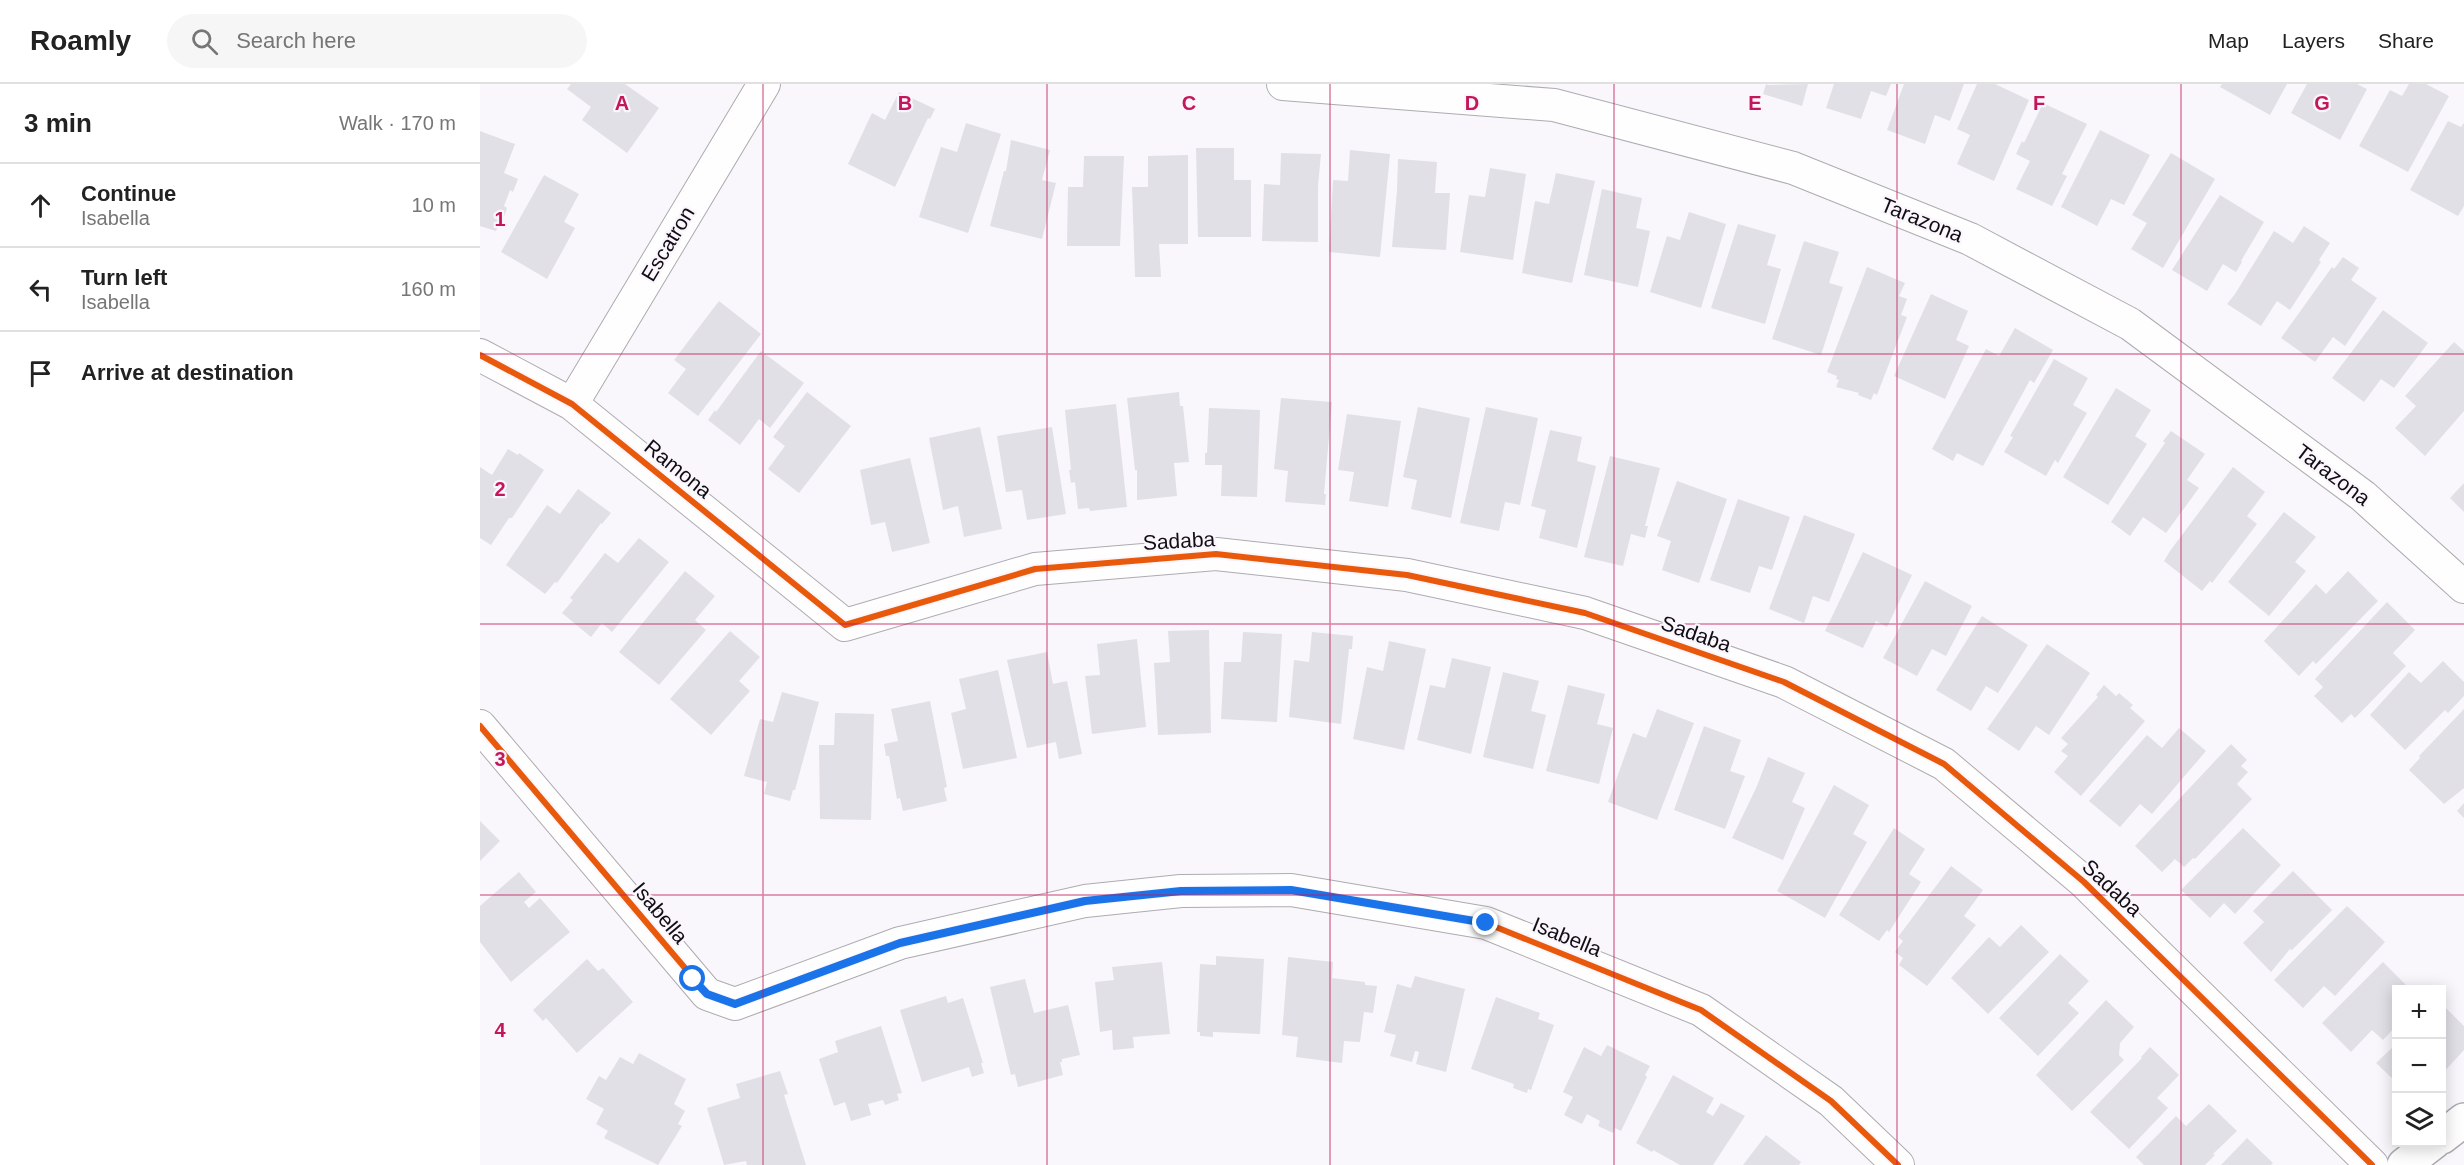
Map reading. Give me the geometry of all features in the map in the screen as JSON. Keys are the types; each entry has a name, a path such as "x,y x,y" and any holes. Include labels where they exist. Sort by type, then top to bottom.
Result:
{"street":[{"name":"Escatron","path":"572,404 764,84"},
{"name":"Tarazona","path":"1283,84 1554,105 1793,168 1970,239 2130,324 2363,496 2464,587"},
{"name":"Ramona","path":"480,355 572,404 845,625"},
{"name":"Sadaba","path":"845,625 1035,569 1216,554 1407,575 1585,613 1773,678 1944,764 2084,882 2372,1165"},
{"name":"Isabella","path":"480,726 707,994 735,1004 900,943 1085,901 1181,891 1291,890 1486,923 1701,1010 1830,1101 1898,1165"},
{"path":"2446,1134 2464,1120"},
{"path":"2404,1165 2429,1147"}],"building":[{"path":"571,84 625,84 659,108 627,153 582,120 591,107 567,89"},
{"path":"1766,84 1808,84 1802,106 1763,94"},
{"path":"1834,84 1891,84 1886,96 1871,91 1861,119 1826,108"},
{"path":"1904,84 1964,84 1950,121 1935,115 1925,144 1887,130"},
{"path":"1977,84 1995,84 2029,100 1994,181 1957,164 1970,135 1957,129"},
{"path":"2222,84 2287,84 2270,115 2220,87"},
{"path":"2307,84 2357,84 2367,89 2340,140 2291,113"},
{"path":"2409,84 2426,84 2449,96 2408,172 2359,146 2390,90 2402,96"},
{"path":"899,92 935,109 930,119 928,118 895,187 848,164 872,113 885,120"},
{"path":"2043,103 2087,124 2062,174 2067,176 2052,206 2016,189 2030,161 2016,154 2022,141 2024,143"},
{"path":"2448,121 2461,127 2464,123 2464,206 2458,216 2410,190"},
{"path":"966,123 1001,134 968,233 919,217 941,147 957,152"},
{"path":"2100,130 2150,155 2124,205 2111,199 2097,226 2061,207"},
{"path":"480,131 515,144 504,173 518,179 513,192 510,190 504,206 507,208 502,223 500,222 496,231 480,226"},
{"path":"1011,140 1050,150 1042,180 1056,183 1042,239 990,226 1004,171 1006,171"},
{"path":"1196,148 1234,148 1234,180 1251,180 1251,237 1198,237"},
{"path":"1350,150 1390,154 1380,257 1329,252 1333,180 1348,181"},
{"path":"1281,153 1321,154 1318,186 1318,242 1262,241 1264,184 1280,185"},
{"path":"2171,153 2215,179 2163,268 2131,249 2147,223 2132,215"},
{"path":"1188,155 1188,244 1159,244 1161,277 1135,277 1132,187 1148,187 1148,156"},
{"path":"1084,156 1124,156 1120,246 1067,246 1068,187 1083,187"},
{"path":"1398,159 1437,162 1435,193 1450,193 1446,250 1392,247"},
{"path":"1490,168 1526,174 1513,260 1460,252 1469,195 1485,197"},
{"path":"1556,173 1595,181 1572,283 1522,273 1535,201 1549,204"},
{"path":"544,175 579,194 564,222 575,228 547,279 501,252"},
{"path":"1602,189 1642,198 1636,228 1650,231 1638,287 1584,275"},
{"path":"2220,195 2264,222 2236,272 2223,264 2207,291 2172,270"},
{"path":"1689,212 1726,224 1701,308 1650,292 1667,236 1680,240"},
{"path":"1738,224 1776,235 1767,265 1781,269 1765,324 1711,308"},
{"path":"2304,226 2330,243 2319,260 2321,262 2290,310 2277,301 2261,326 2227,304 2274,231 2293,243"},
{"path":"1804,241 1839,252 1829,283 1843,287 1821,355 1772,339"},
{"path":"2343,257 2359,268 2351,280 2377,298 2345,346 2333,337 2315,362 2281,338 2332,267 2334,269"},
{"path":"1867,267 1905,283 1899,296 1907,299 1901,315 1907,317 1877,395 1874,393 1871,400 1858,395 1859,393 1836,387 1839,380 1836,379 1837,376 1827,372"},
{"path":"1931,294 1968,311 1956,340 1969,346 1945,399 1894,376"},
{"path":"719,301 761,334 698,416 668,393 686,369 674,360"},
{"path":"2383,310 2428,343 2394,388 2381,379 2364,402 2332,378"},
{"path":"2015,328 2053,350 2034,383 2030,380 1983,466 1957,453 1953,461 1932,449 1986,349 1999,356"},
{"path":"2454,342 2464,351 2464,411 2425,456 2395,428 2416,406 2405,396"},
{"path":"761,351 804,383 770,428 759,419 740,445 708,420"},
{"path":"2054,359 2088,378 2073,405 2087,413 2058,463 2055,460 2046,476 2004,452 2013,437 2010,436"},
{"path":"2116,388 2151,410 2135,436 2147,444 2108,505 2063,477"},
{"path":"807,392 851,426 799,493 768,469 785,446 773,437"},
{"path":"1179,392 1180,406 1183,406 1189,462 1174,463 1177,496 1137,500 1137,470 1135,470 1127,398"},
{"path":"1281,398 1332,402 1325,505 1285,502 1288,471 1274,469"},
{"path":"1116,404 1127,507 1090,511 1089,508 1078,509 1075,482 1071,483 1069,470 1071,470 1065,410"},
{"path":"1418,407 1470,418 1451,518 1411,509 1417,480 1403,477"},
{"path":"1486,407 1538,418 1520,505 1505,502 1499,531 1460,523"},
{"path":"1209,408 1260,410 1257,497 1221,496 1222,465 1205,465"},
{"path":"1347,414 1401,421 1388,507 1349,501 1354,472 1338,470"},
{"path":"980,427 1002,529 964,537 958,506 943,510 929,438"},
{"path":"1052,427 1066,514 1027,520 1022,490 1006,492 997,436"},
{"path":"1550,430 1582,437 1577,461 1596,466 1577,548 1539,538 1546,510 1531,506"},
{"path":"2171,431 2205,454 2187,480 2199,488 2166,533 2143,517 2130,536 2111,522"},
{"path":"508,449 518,455 519,453 544,470 491,545 480,538 480,467 492,475"},
{"path":"1610,456 1660,468 1645,526 1648,526 1645,538 1631,534 1623,566 1584,557"},
{"path":"910,458 930,543 892,552 885,522 871,525 860,470"},
{"path":"2233,467 2265,492 2247,516 2257,524 2212,583 2210,581 2202,591 2164,561"},
{"path":"1677,481 1727,499 1699,583 1662,570 1671,541 1657,536"},
{"path":"2464,483 2464,512 2450,498"},
{"path":"578,489 611,513 601,523 557,583 555,582 545,594 506,565 547,505 560,514"},
{"path":"1738,499 1790,517 1772,570 1759,566 1750,593 1710,580"},
{"path":"2284,512 2316,537 2295,562 2306,571 2269,616 2228,582"},
{"path":"1804,515 1855,534 1829,602 1813,596 1804,623 1769,609"},
{"path":"639,538 669,562 612,632 602,623 591,637 562,613 573,600 570,598 605,553 618,563"},
{"path":"1863,552 1912,575 1887,627 1876,621 1863,648 1825,631"},
{"path":"685,571 715,596 695,620 706,630 659,685 619,652"},
{"path":"2348,571 2378,601 2316,664 2313,661 2299,676 2264,641 2316,584 2326,594"},
{"path":"1925,581 1972,606 1946,656 1932,649 1917,676 1883,658"},
{"path":"2387,602 2415,630 2393,653 2406,666 2355,718 2351,714 2342,723 2314,696 2323,687 2315,679"},
{"path":"1982,616 2028,645 1998,693 1986,686 1971,711 1936,690"},
{"path":"1209,630 1211,733 1158,735 1154,663 1170,662 1168,631"},
{"path":"730,631 760,657 739,681 750,691 711,735 670,699"},
{"path":"1243,632 1282,634 1277,722 1221,719 1224,662 1241,662"},
{"path":"1312,632 1353,636 1352,649 1349,649 1341,724 1289,717 1294,660 1309,662"},
{"path":"1137,639 1146,727 1092,734 1085,676 1100,675 1097,644"},
{"path":"1389,641 1426,649 1404,750 1353,739 1367,667 1383,671"},
{"path":"2047,644 2090,673 2049,735 2036,726 2019,751 1987,729"},
{"path":"1047,652 1053,684 1067,681 1082,754 1059,759 1056,742 1027,748 1007,660"},
{"path":"1452,658 1491,667 1471,754 1417,740 1430,685 1445,688"},
{"path":"2443,661 2464,682 2464,696 2448,713 2445,710 2405,750 2370,715 2409,672 2421,683"},
{"path":"998,670 1017,758 963,769 951,713 966,709 959,679"},
{"path":"1503,672 1539,681 1531,711 1546,715 1533,769 1483,757"},
{"path":"1568,685 1605,694 1597,724 1613,728 1599,784 1546,771"},
{"path":"2104,685 2116,696 2119,693 2133,705 2130,708 2145,721 2081,796 2054,772 2068,756 2061,751 2068,744 2061,738 2098,697 2096,695"},
{"path":"782,692 819,702 790,801 764,794 767,782 744,776 760,719 773,722"},
{"path":"930,701 947,787 944,788 947,801 903,811 900,798 897,799 889,756 886,756 884,744 898,741 891,709"},
{"path":"1657,709 1694,723 1657,820 1608,802 1633,733 1646,738"},
{"path":"2464,709 2464,788 2444,804 2409,770 2420,758 2419,756"},
{"path":"835,713 874,714 871,820 820,819 819,745 834,745"},
{"path":"1704,726 1741,740 1730,771 1745,776 1725,829 1674,810"},
{"path":"2179,728 2206,751 2152,814 2140,804 2120,827 2089,801 2147,735 2162,748"},
{"path":"2231,744 2247,760 2241,766 2248,772 2237,784 2252,799 2195,859 2193,858 2184,867 2175,859 2162,872 2135,846"},
{"path":"1768,757 1805,773 1792,802 1805,808 1783,860 1732,838"},
{"path":"1834,785 1869,805 1853,834 1867,842 1825,918 1777,891"},
{"path":"2464,803 2464,818 2457,811"},
{"path":"480,821 500,841 480,861"},
{"path":"1894,828 1925,849 1909,874 1921,882 1889,932 1887,930 1879,941 1839,915"},
{"path":"2243,828 2281,865 2235,914 2224,903 2210,918 2181,890"},
{"path":"1951,866 1983,890 1964,916 1976,925 1927,986 1899,965 1903,958 1895,952 1903,941 1898,937"},
{"path":"2293,871 2332,910 2292,950 2290,949 2271,972 2243,943 2264,922 2253,911"},
{"path":"519,872 536,892 524,902 529,908 540,898 570,932 511,982 480,942 480,906"},
{"path":"2347,906 2385,942 2335,996 2324,986 2303,1008 2274,980"},
{"path":"2021,925 2049,952 1988,1014 1951,978 1989,937 2000,947"},
{"path":"2060,954 2089,981 2068,1003 2079,1013 2038,1056 1999,1018"},
{"path":"1216,956 1264,959 1260,1034 1213,1032 1213,1037 1200,1036 1200,1032 1197,1032 1200,964 1216,965"},
{"path":"1288,957 1333,962 1332,978 1365,982 1365,985 1377,986 1373,1013 1364,1012 1360,1042 1344,1041 1342,1063 1296,1057 1298,1037 1282,1035"},
{"path":"587,959 598,971 603,968 633,1002 577,1053 546,1018 543,1021 533,1010"},
{"path":"1162,962 1170,1034 1133,1037 1134,1048 1113,1050 1112,1030 1100,1032 1095,982 1114,980 1112,967"},
{"path":"2383,962 2406,985 2392,985 2392,1030 2383,1040 2372,1030 2351,1052 2322,1023"},
{"path":"1415,976 1465,989 1446,1072 1416,1064 1419,1052 1415,1051 1412,1062 1390,1056 1396,1035 1384,1032 1397,984 1411,988"},
{"path":"1025,979 1034,1013 1068,1005 1080,1055 1062,1059 1060,1062 1063,1075 1018,1087 1015,1074 1011,1075 990,987"},
{"path":"946,996 948,1003 963,998 984,1073 972,1077 969,1067 922,1082 900,1010"},
{"path":"1496,997 1540,1013 1538,1019 1554,1025 1531,1090 1528,1089 1527,1093 1513,1088 1514,1084 1471,1069"},
{"path":"2106,1000 2134,1027 2120,1043 2119,1055 2124,1060 2072,1111 2036,1075"},
{"path":"2446,1008 2464,1026 2464,1050 2446,1070"},
{"path":"881,1026 902,1093 897,1094 899,1100 885,1105 883,1100 868,1104 871,1115 851,1121 845,1102 834,1106 819,1059 838,1052 835,1041"},
{"path":"1607,1045 1650,1066 1621,1131 1615,1128 1613,1133 1598,1126 1600,1121 1587,1114 1582,1124 1564,1115 1573,1097 1563,1092 1584,1047 1601,1056"},
{"path":"2150,1047 2179,1075 2157,1098 2168,1108 2129,1149 2090,1112"},
{"path":"2392,1048 2392,1078 2376,1063"},
{"path":"639,1053 686,1079 674,1104 685,1111 678,1124 682,1126 658,1165 604,1138 608,1131 596,1124 604,1109 586,1099 599,1076 606,1080 620,1057 633,1064"},
{"path":"780,1071 788,1094 784,1095 806,1165 747,1165 746,1161 724,1165 707,1108 740,1098 736,1084"},
{"path":"1673,1075 1714,1098 1706,1112 1713,1116 1721,1103 1745,1116 1713,1165 1680,1165 1636,1143"},
{"path":"2209,1104 2237,1131 2205,1165 2144,1165 2136,1157 2176,1116 2186,1126"},
{"path":"1766,1135 1801,1162 1799,1165 1743,1165"},
{"path":"2247,1138 2273,1163 2271,1165 2221,1165"}],"cycle path":[{"path":"480,355 572,404 845,625 1035,569 1216,554 1407,575 1585,613 1784,682 1944,764 2084,882 2372,1165"},
{"path":"480,726 707,994 735,1004 900,943 1085,901 1181,891 1291,890 1486,923 1701,1010 1831,1101 1898,1165"}],"route":[{"path":"693,979 707,994 735,1004 900,943 1085,901 1181,891 1291,890 1486,923"}]}
